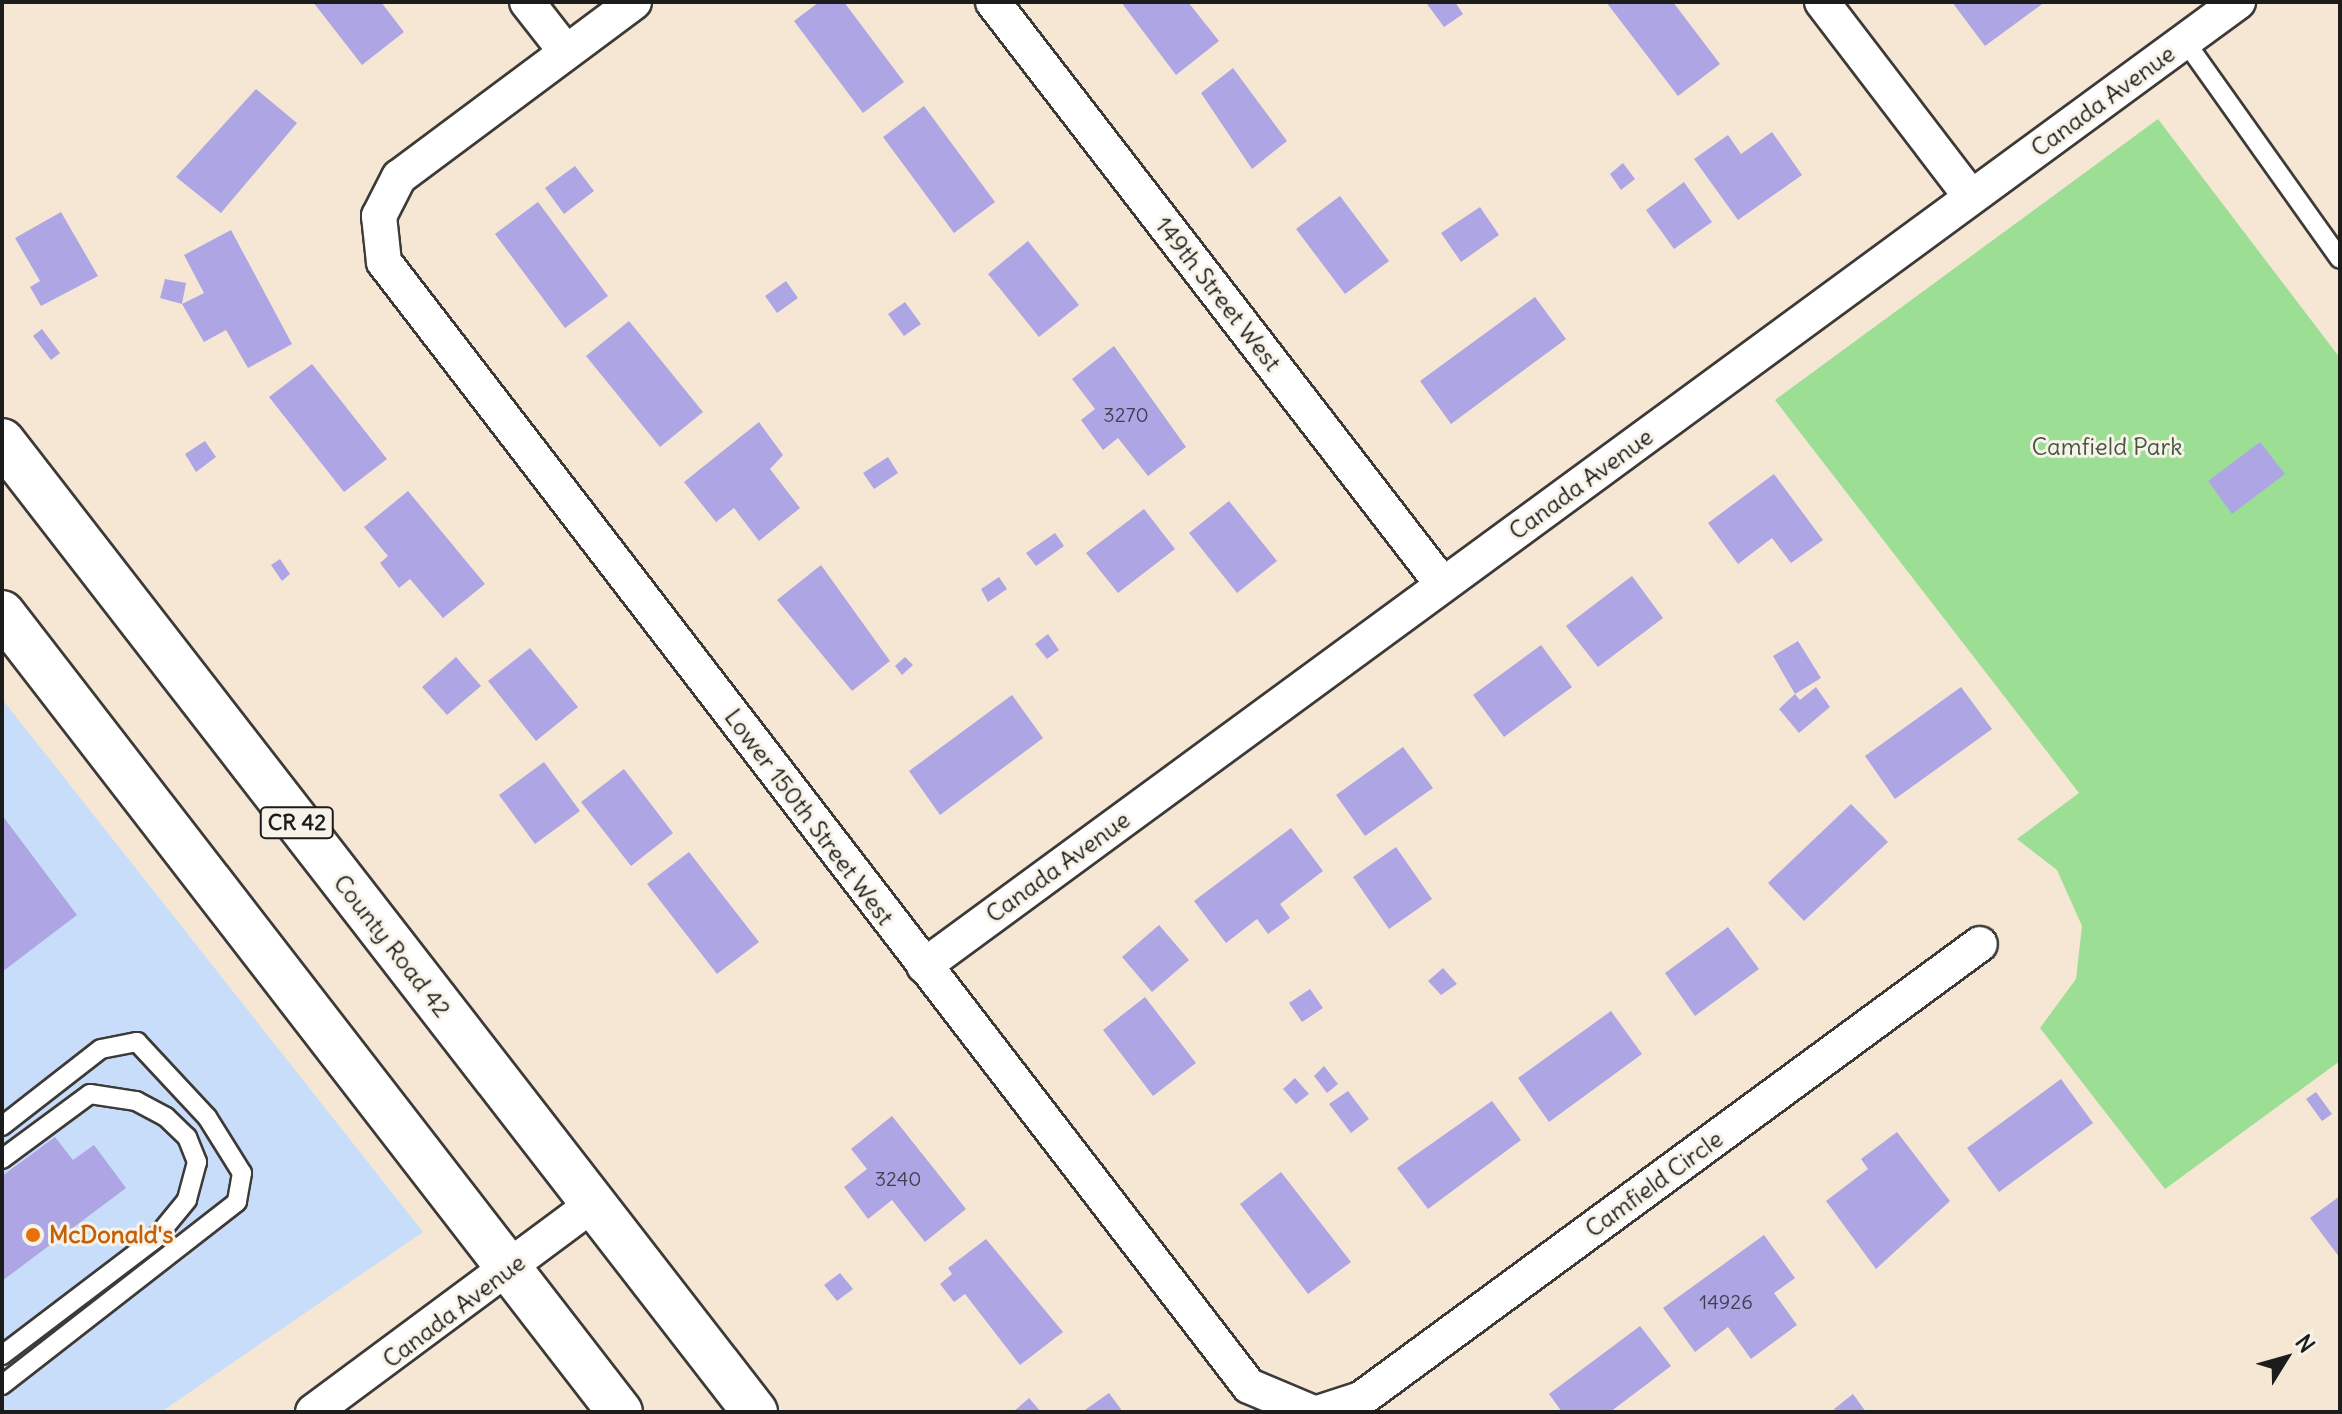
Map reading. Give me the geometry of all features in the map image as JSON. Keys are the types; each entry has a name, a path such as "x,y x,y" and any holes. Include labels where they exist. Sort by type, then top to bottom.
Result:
{"highway":[{"name":"County Road 42","path":"2,441 755,1412"},
{"path":"2,464 290,835 359,903"},
{"path":"2,613 507,1270 620,1412"}],"street":[{"path":"527,2 566,52 634,2"},
{"name":"149th Street West","path":"993,2 1443,585"},
{"path":"1822,2 1971,197"},
{"name":"Canada Avenue","path":"924,966 2238,2"},
{"name":"Lower 150th Street West","path":"566,52 399,177 379,216 384,262 1249,1386 1311,1412"},
{"name":"Camfield Circle","path":"1321,1412 1361,1399 1980,944"},
{"name":"Canada Avenue","path":"313,1412 592,1205"}],"lane":[{"path":"2185,41 2340,259"},
{"path":"2,1126 101,1049 137,1042 207,1117 242,1173 237,1202 2,1385"},
{"path":"2,1159 90,1094 136,1101 166,1117 187,1137 197,1162 187,1200 155,1239 2,1355"}],"shaded area":[{"path":"2,699 423,1232 161,1412 2,1412"}],"green space":[{"name":"Camfield Park","path":"2158,119 2340,358 2340,1061 2165,1189 2040,1028 2076,979 2082,926 2057,870 2017,839 2079,793 1775,400"}],"building":[{"path":"313,2 381,2 404,32 362,65"},
{"path":"819,2 844,2 904,82 863,113 794,21"},
{"path":"1121,2 1188,2 1219,41 1176,75"},
{"path":"1455,2 1463,14 1444,27 1427,4"},
{"path":"1606,2 1673,2 1720,64 1678,96"},
{"path":"1952,2 2045,2 1985,46"},
{"path":"1233,68 1287,141 1252,169 1201,93"},
{"path":"256,89 297,123 221,213 176,177"},
{"path":"924,106 995,202 954,233 883,137"},
{"path":"1772,132 1802,175 1738,220 1694,159 1728,135 1741,154"},
{"path":"1623,163 1635,179 1621,190 1610,174"},
{"path":"575,166 594,191 564,214 545,188"},
{"path":"1684,182 1712,222 1674,249 1646,210"},
{"path":"1340,196 1389,261 1345,294 1296,229"},
{"path":"538,202 608,296 565,328 495,234"},
{"path":"1480,207 1499,235 1461,262 1441,233"},
{"path":"61,212 98,276 41,306 30,287 40,281 15,238"},
{"path":"231,230 292,344 248,368 226,330 204,342 182,304 204,293 184,255"},
{"path":"1028,241 1079,305 1039,337 988,274"},
{"path":"165,279 186,283 182,304 160,298"},
{"path":"786,281 798,298 777,313 765,296"},
{"path":"1535,297 1566,339 1451,424 1420,381"},
{"path":"905,302 921,324 904,336 888,314"},
{"path":"629,321 703,412 660,447 586,356"},
{"path":"42,329 60,353 51,360 33,336"},
{"path":"1114,346 1186,447 1148,476 1118,438 1103,450 1081,420 1095,409 1072,379"},
{"path":"312,364 387,459 344,492 269,397"},
{"path":"759,422 783,455 770,469 800,508 759,541 734,508 716,522 684,482"},
{"path":"205,441 216,457 196,472 185,454"},
{"path":"2260,442 2285,474 2232,514 2208,481"},
{"path":"888,457 898,473 874,489 863,473"},
{"path":"1774,474 1823,540 1791,563 1772,538 1738,564 1708,523"},
{"path":"408,491 485,584 443,618 410,579 399,588 380,563 388,556 364,527"},
{"path":"1229,501 1277,561 1237,593 1189,533"},
{"path":"1144,509 1175,549 1118,593 1086,553"},
{"path":"1055,533 1064,546 1036,566 1026,553"},
{"path":"280,559 290,574 282,581 271,565"},
{"path":"821,565 890,661 852,691 777,600"},
{"path":"1632,576 1663,618 1598,667 1566,626"},
{"path":"999,577 1007,589 988,602 981,589"},
{"path":"1048,634 1059,650 1047,659 1035,644"},
{"path":"1798,641 1821,678 1795,694 1773,656"},
{"path":"1541,645 1572,687 1504,737 1473,695"},
{"path":"530,648 578,707 536,741 488,681"},
{"path":"456,657 481,686 447,715 422,687"},
{"path":"905,657 913,665 902,675 895,666"},
{"path":"1816,687 1830,707 1799,733 1779,709 1795,694 1800,700"},
{"path":"1961,687 1992,729 1895,799 1865,756"},
{"path":"1012,695 1043,738 940,815 909,771"},
{"path":"1403,747 1433,788 1365,836 1336,795"},
{"path":"544,762 580,811 535,844 499,795"},
{"path":"624,769 673,833 631,866 581,802"},
{"path":"1851,804 1888,842 1804,921 1768,883"},
{"path":"2,815 77,915 2,972"},
{"path":"1291,828 1323,871 1280,904 1290,918 1268,934 1257,919 1226,943 1194,901"},
{"path":"1396,847 1432,899 1389,929 1353,877"},
{"path":"689,852 759,942 717,974 647,884"},
{"path":"1159,925 1189,960 1152,992 1122,957"},
{"path":"1728,927 1759,969 1695,1016 1665,973"},
{"path":"1443,968 1457,984 1441,995 1428,981"},
{"path":"1310,989 1323,1008 1302,1022 1289,1003"},
{"path":"1145,997 1196,1063 1153,1096 1103,1030"},
{"path":"1611,1011 1642,1054 1549,1122 1518,1078"},
{"path":"1324,1066 1338,1084 1327,1093 1314,1076"},
{"path":"1295,1078 1309,1094 1296,1104 1283,1089"},
{"path":"2061,1079 2093,1123 1999,1192 1967,1148"},
{"path":"1348,1091 1369,1119 1351,1133 1329,1104"},
{"path":"2316,1092 2332,1114 2322,1121 2306,1099"},
{"path":"1492,1101 1521,1140 1428,1209 1397,1168"},
{"path":"892,1116 966,1209 925,1242 892,1200 868,1219 844,1187 867,1169 851,1149"},
{"path":"1897,1132 1950,1201 1876,1269 1826,1201 1868,1169 1861,1159"},
{"name":"McDonald's","path":"55,1137 73,1160 94,1145 126,1188 2,1281 2,1176"},
{"path":"1281,1172 1351,1262 1308,1294 1240,1204"},
{"path":"2340,1196 2340,1258 2310,1218"},
{"path":"1764,1235 1795,1278 1774,1293 1797,1325 1751,1359 1728,1327 1695,1352 1663,1308"},
{"path":"986,1239 1063,1332 1020,1365 965,1294 954,1302 940,1284 952,1274 948,1268"},
{"path":"840,1273 853,1289 837,1301 824,1285"},
{"path":"1640,1326 1671,1366 1610,1412 1562,1412 1549,1394"},
{"path":"1109,1393 1123,1412 1082,1412"},
{"path":"1853,1394 1866,1412 1836,1412 1834,1409"},
{"path":"1029,1398 1041,1412 1013,1412"}],"place":[{"name":"McDonald's","path":"33,1235"}]}
